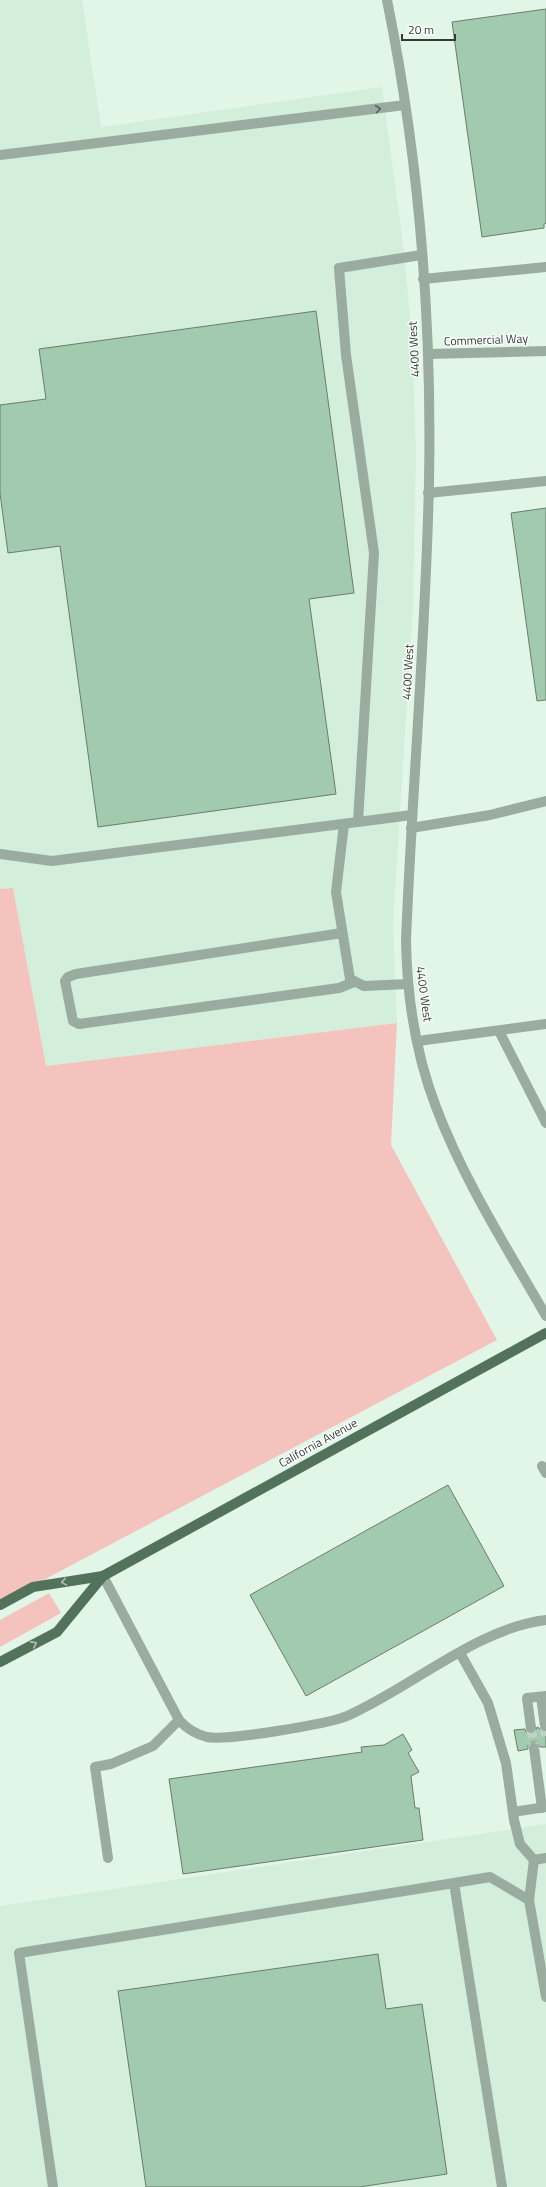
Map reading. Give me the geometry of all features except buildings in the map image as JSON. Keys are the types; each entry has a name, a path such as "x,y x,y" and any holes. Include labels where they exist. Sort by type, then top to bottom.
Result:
{"main road":[{"name":"California Avenue","path":"0,1605 33,1587 103,1576 546,1333"},
{"name":"California Avenue","path":"0,1662 57,1632 103,1576"}],"street":[{"name":"4400 West","path":"387,0 405,105 412,158 428,354 428,494 426,580 406,941 408,984 418,1041 435,1106 457,1157 546,1316"},
{"path":"0,155 405,105"},
{"path":"358,822 374,553 346,355 339,268 421,254"},
{"path":"423,279 546,267"},
{"name":"Commercial Way","path":"428,354 546,351"},
{"path":"428,494 546,481"},
{"path":"412,828 490,815 546,801"},
{"path":"0,854 52,861 412,815"},
{"path":"344,824 336,892 350,978 354,982 364,986 408,984"},
{"path":"342,933 76,974 68,977 65,981 70,1010 73,1021 79,1024 339,988 354,982"},
{"path":"418,1041 546,1024"},
{"path":"499,1031 546,1123"},
{"path":"103,1576 179,1720 186,1728 195,1733 223,1738 329,1721 347,1716 460,1653 505,1630 546,1620"},
{"path":"460,1653 488,1703 506,1763 513,1812 520,1844 534,1860 529,1900 538,1944 546,1997"},
{"path":"531,1728 527,1698 543,1696 545,1726"},
{"path":"108,1858 95,1767 111,1764 153,1746 179,1720"},
{"path":"513,1812 544,1808 534,1748"},
{"path":"534,1860 546,1858"},
{"path":"53,2187 19,1953 490,1877 529,1900"},
{"path":"454,1883 502,2187"}],"shaded area":[{"path":"0,0 82,0 101,127 382,87 403,244 412,337 416,452 413,608 393,924 397,1023 46,1066 13,888 0,889"},
{"path":"13,888 46,1066 397,1023 391,1145 497,1340 0,1603 0,889"},
{"path":"49,1593 61,1613 0,1647 0,1620"},
{"path":"546,1824 546,2187 0,2187 0,1906"}],"tunnel":[{"path":"545,1726 546,1737"},
{"path":"531,1728 534,1748"}]}
